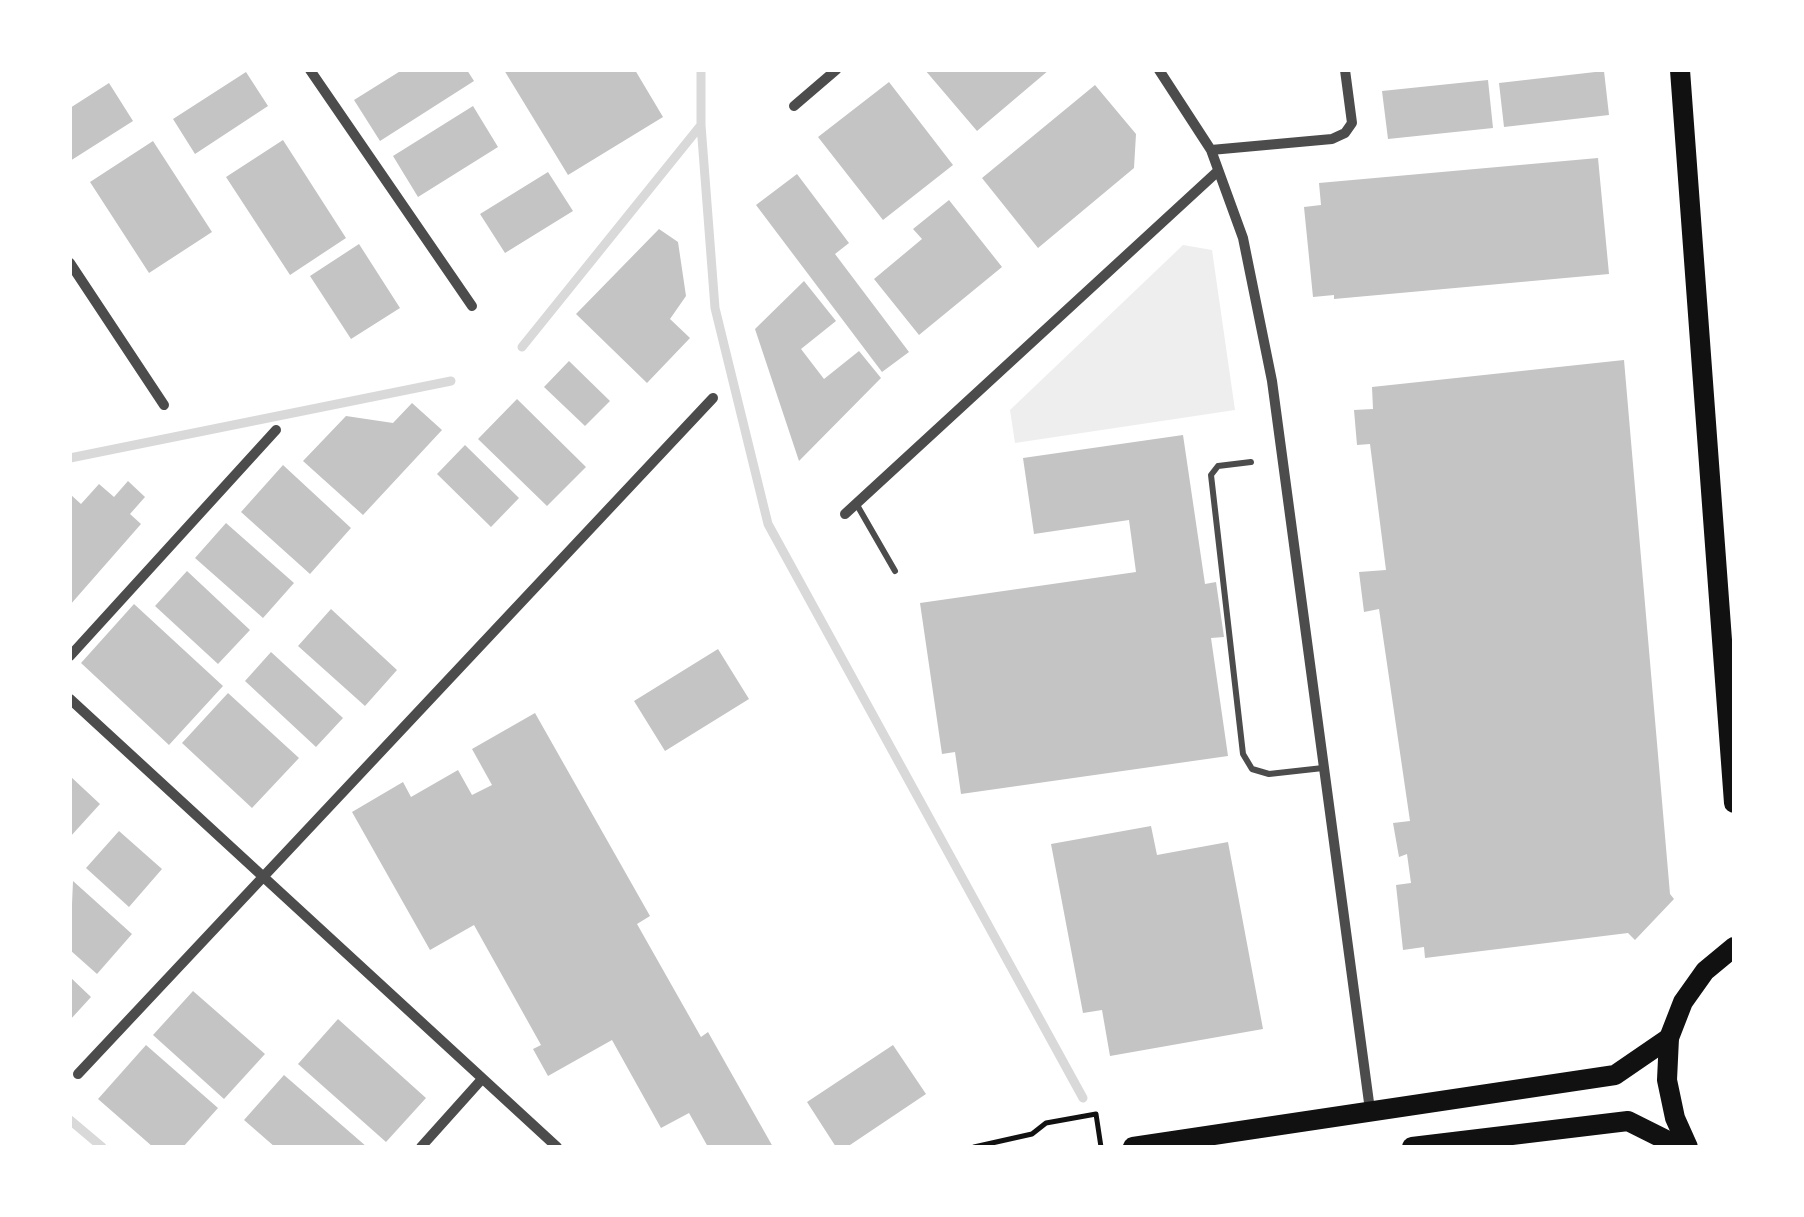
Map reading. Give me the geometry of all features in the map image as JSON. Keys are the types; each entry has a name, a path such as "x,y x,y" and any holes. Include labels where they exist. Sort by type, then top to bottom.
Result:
{"main road":[{"path":"1680,70 1734,803"},
{"path":"1688,1147 1674,1118 1667,1080 1669,1038 1683,1002 1705,970 1734,947"},
{"path":"1132,1147 1615,1074 1669,1038"},
{"path":"1412,1147 1628,1120 1680,1147"}],"street":[{"path":"310,70 472,306"},
{"path":"794,106 836,70"},
{"path":"1159,70 1210,150 1243,238 1272,381 1370,1110"},
{"path":"1210,150 1332,139 1345,134 1352,123 1345,70"},
{"path":"845,514 1218,170"},
{"path":"70,263 164,405"},
{"path":"78,1074 713,398"},
{"path":"70,656 276,430"},
{"path":"70,699 557,1147"},
{"path":"422,1147 482,1079"}],"lane":[{"path":"1251,462 1218,466 1211,475 1243,754 1252,769 1269,774 1324,768"},
{"path":"856,504 894,572"}],"path":[{"path":"974,1147 1032,1134 1046,1123 1096,1114 1102,1147"}],"shaded area":[{"path":"1183,245 1212,250 1235,410 1015,443 1010,410"}],"building":[{"path":"402,70 467,70 474,81 380,141 354,100"},
{"path":"504,70 635,70 663,117 568,175"},
{"path":"925,70 1049,70 977,131"},
{"path":"1604,71 1609,115 1504,127 1499,83"},
{"path":"246,72 268,106 195,154 173,119"},
{"path":"1488,80 1493,128 1388,139 1382,91"},
{"path":"889,82 953,165 883,220 818,137"},
{"path":"109,83 133,121 70,161 70,108"},
{"path":"1095,85 1136,134 1134,168 1038,248 982,178"},
{"path":"473,106 498,147 418,197 393,156"},
{"path":"283,140 346,238 290,275 226,177"},
{"path":"153,141 212,232 149,273 90,182"},
{"path":"1598,158 1609,274 1334,299 1334,295 1313,297 1304,207 1321,205 1319,183"},
{"path":"548,172 573,211 505,253 480,214"},
{"path":"797,174 849,243 835,254 909,352 882,372 756,205"},
{"path":"949,200 1002,267 919,335 874,279 922,239 913,229"},
{"path":"659,229 678,242 686,296 670,319 690,338 647,383 576,314"},
{"path":"359,244 400,308 351,339 310,276"},
{"path":"804,281 836,321 801,349 824,379 859,351 881,378 799,461 755,329"},
{"path":"1624,360 1670,894 1674,899 1635,940 1628,933 1425,958 1424,947 1403,950 1396,885 1411,883 1407,854 1399,857 1393,823 1410,821 1379,609 1364,612 1359,572 1386,570 1370,444 1357,445 1354,410 1373,409 1372,387"},
{"path":"569,361 610,401 585,426 544,387"},
{"path":"517,399 586,467 547,506 478,439"},
{"path":"412,403 442,430 363,515 303,461 346,416 393,423"},
{"path":"1183,435 1205,584 1216,582 1224,637 1211,638 1228,756 961,794 955,752 942,754 920,603 1136,572 1129,520 1034,534 1023,458"},
{"path":"465,445 519,498 491,527 437,474"},
{"path":"283,465 351,528 310,574 241,512"},
{"path":"128,481 145,497 130,514 141,524 70,605 70,494 81,504 99,484 114,497"},
{"path":"226,523 294,583 263,618 195,558"},
{"path":"187,571 250,630 218,664 155,606"},
{"path":"134,604 223,686 169,745 81,663"},
{"path":"331,609 397,670 365,706 298,646"},
{"path":"718,649 749,699 665,751 634,701"},
{"path":"271,652 343,718 316,747 245,681"},
{"path":"228,693 299,758 252,808 182,743"},
{"path":"535,713 650,916 637,924 701,1037 708,1032 773,1147 708,1147 689,1113 661,1128 612,1040 548,1076 533,1049 541,1045 474,925 430,950 352,812 403,782 411,797 458,770 472,795 492,785 472,749"},
{"path":"70,776 100,804 70,837"},
{"path":"1151,826 1157,855 1228,842 1263,1029 1110,1056 1102,1010 1083,1013 1051,844"},
{"path":"119,831 162,869 129,907 86,868"},
{"path":"73,881 132,934 97,974 70,950"},
{"path":"70,977 91,997 70,1020"},
{"path":"193,991 265,1054 224,1099 153,1035"},
{"path":"338,1019 426,1098 386,1142 298,1064"},
{"path":"146,1045 218,1108 183,1147 153,1147 98,1099"},
{"path":"893,1045 926,1094 847,1147 836,1147 807,1102"},
{"path":"284,1075 367,1147 275,1147 244,1120"}],"waterway":[{"path":"701,70 701,125 715,308 768,524 1083,1098"},
{"path":"522,347 701,125"},
{"path":"70,458 451,381"},
{"path":"70,1120 102,1147"}]}
